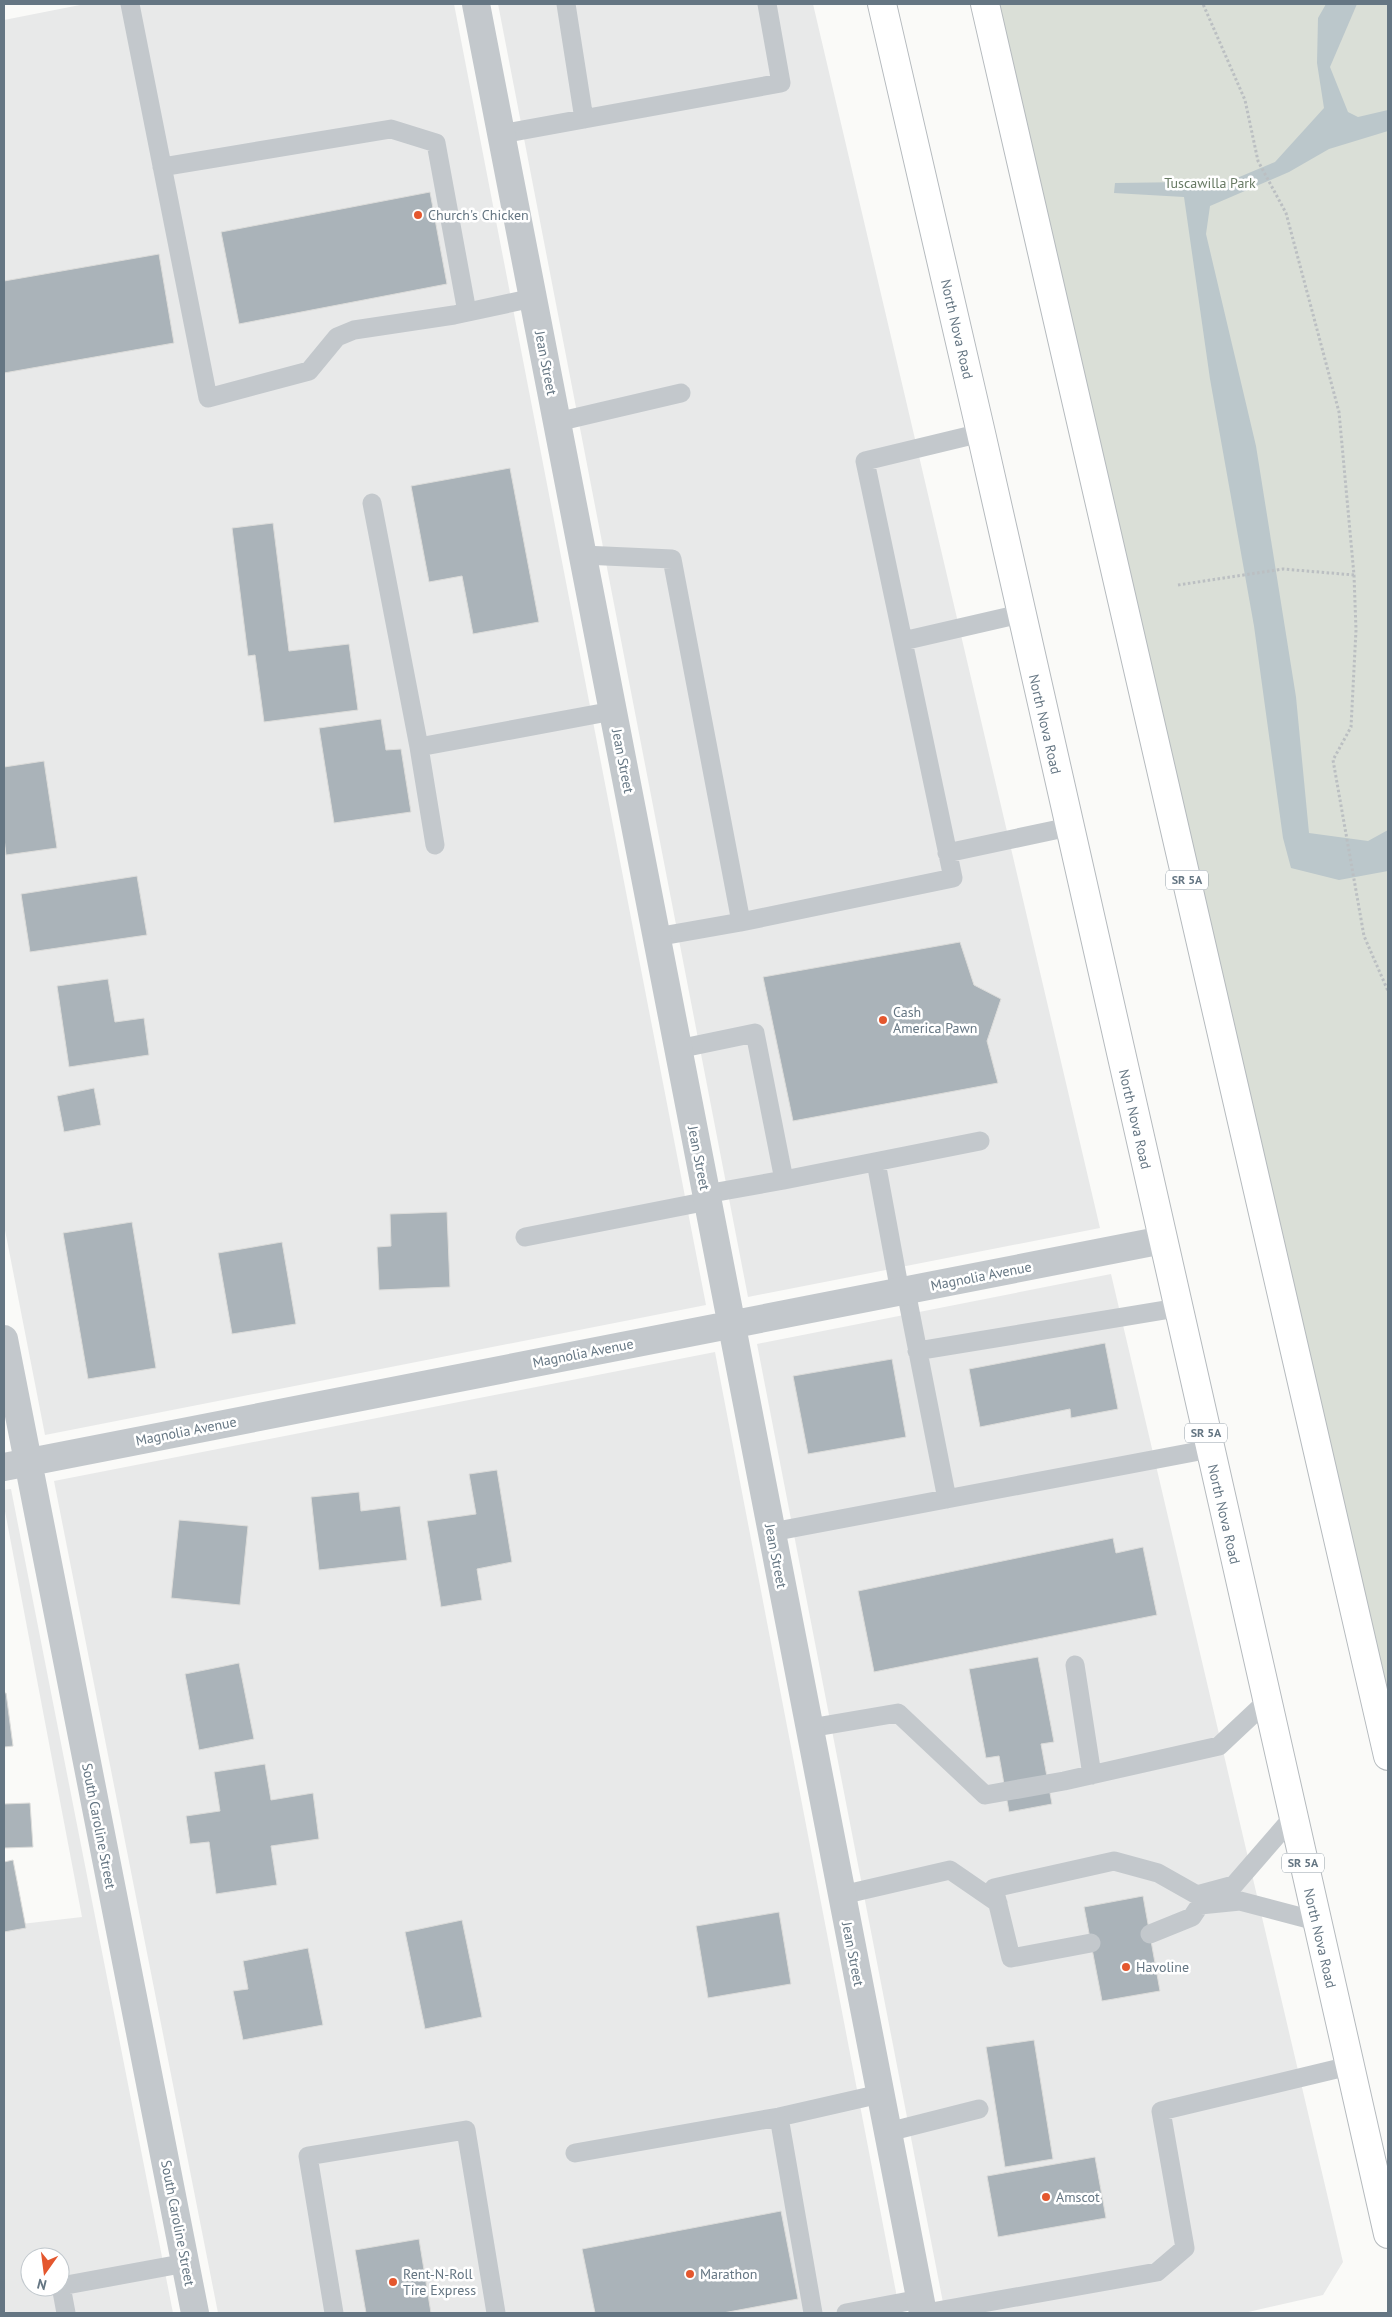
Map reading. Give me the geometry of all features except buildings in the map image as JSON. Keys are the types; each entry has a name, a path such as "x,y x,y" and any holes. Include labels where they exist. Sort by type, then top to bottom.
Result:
{"main road":[{"name":"North Nova Road","path":"882,4 981,433 1020,614 1388,2234"},
{"name":"SR 5A","path":"985,4 1388,1756"}],"street":[{"name":"Jean Street","path":"476,4 923,2308"},
{"name":"Magnolia Avenue","path":"16,1464 1163,1240"},
{"name":"South Caroline Street","path":"4,1338 16,1464 186,2263 195,2313"}],"lane":[{"path":"130,4 208,398 309,370 337,337 354,330 467,312 533,298"},
{"path":"566,4 584,119"},
{"path":"501,134 781,82 767,4"},
{"path":"162,167 391,130 436,143 467,312"},
{"path":"557,422 681,394"},
{"path":"656,937 741,922 953,878 865,461 981,433"},
{"path":"372,503 419,747 435,845"},
{"path":"583,555 672,560 741,922"},
{"path":"903,641 1020,614"},
{"path":"419,747 613,711"},
{"path":"947,853 1069,827"},
{"path":"678,1049 754,1033 784,1180"},
{"path":"525,1237 784,1180 980,1141"},
{"path":"876,1162 947,1499"},
{"path":"917,1351 1178,1308"},
{"path":"772,1532 1210,1449"},
{"path":"1075,1665 1092,1775"},
{"path":"810,1728 898,1713 985,1795 1092,1775 1219,1746 1267,1701"},
{"path":"1091,1943 1011,1958 994,1888 1114,1861 1158,1872 1197,1895 1234,1885 1293,1816"},
{"path":"842,1895 950,1870 998,1903"},
{"path":"1150,1934 1192,1917 1200,1905 1240,1901 1316,1920"},
{"path":"846,2313 923,2308 1157,2272 1185,2248 1161,2111 1349,2066"},
{"path":"575,2153 779,2117 880,2094"},
{"path":"888,2132 979,2109"},
{"path":"779,2117 813,2313"},
{"path":"334,2313 308,2156 466,2130 496,2313"},
{"path":"66,2313 61,2286 186,2263"}],"path":[{"path":"1203,4 1245,100 1258,161 1286,213 1339,412 1354,575 1356,630 1351,727 1333,760 1364,936 1388,991"},
{"path":"1178,585 1283,569 1354,575"}],"shaded area":[{"path":"85,4 454,4 706,1305 45,1435 4,1225 4,20"},
{"path":"498,4 813,4 1100,1228 748,1297"},
{"path":"1326,4 1357,4 1330,67 1348,112 1358,117 1388,110 1388,131 1329,149 1289,172 1210,206 1206,234 1256,446 1296,697 1309,833 1368,841 1388,830 1388,871 1339,880 1291,868 1283,838 1254,626 1210,379 1184,197 1114,193 1115,183 1188,182 1206,191 1275,162 1324,108 1317,63 1318,18"},
{"path":"1111,1274 1343,2262 1323,2295 1244,2313 945,2313 757,1344"},
{"path":"715,1352 900,2313 218,2313 54,1481"},
{"path":"11,1489 173,2313 4,2313 4,1926 82,1917 4,1506 4,1490"}],"green space":[{"name":"Tuscawilla Park","path":"985,4 1388,4 1388,1758"}],"place":[{"name":"Church's Chicken","path":"418,215"},
{"name":"Cash America Pawn","path":"883,1020"},
{"name":"Havoline","path":"1126,1967"},
{"name":"Amscot","path":"1046,2197"},
{"name":"Marathon","path":"690,2274"},
{"name":"Rent-N-Roll Tire Express","path":"393,2282"}]}
